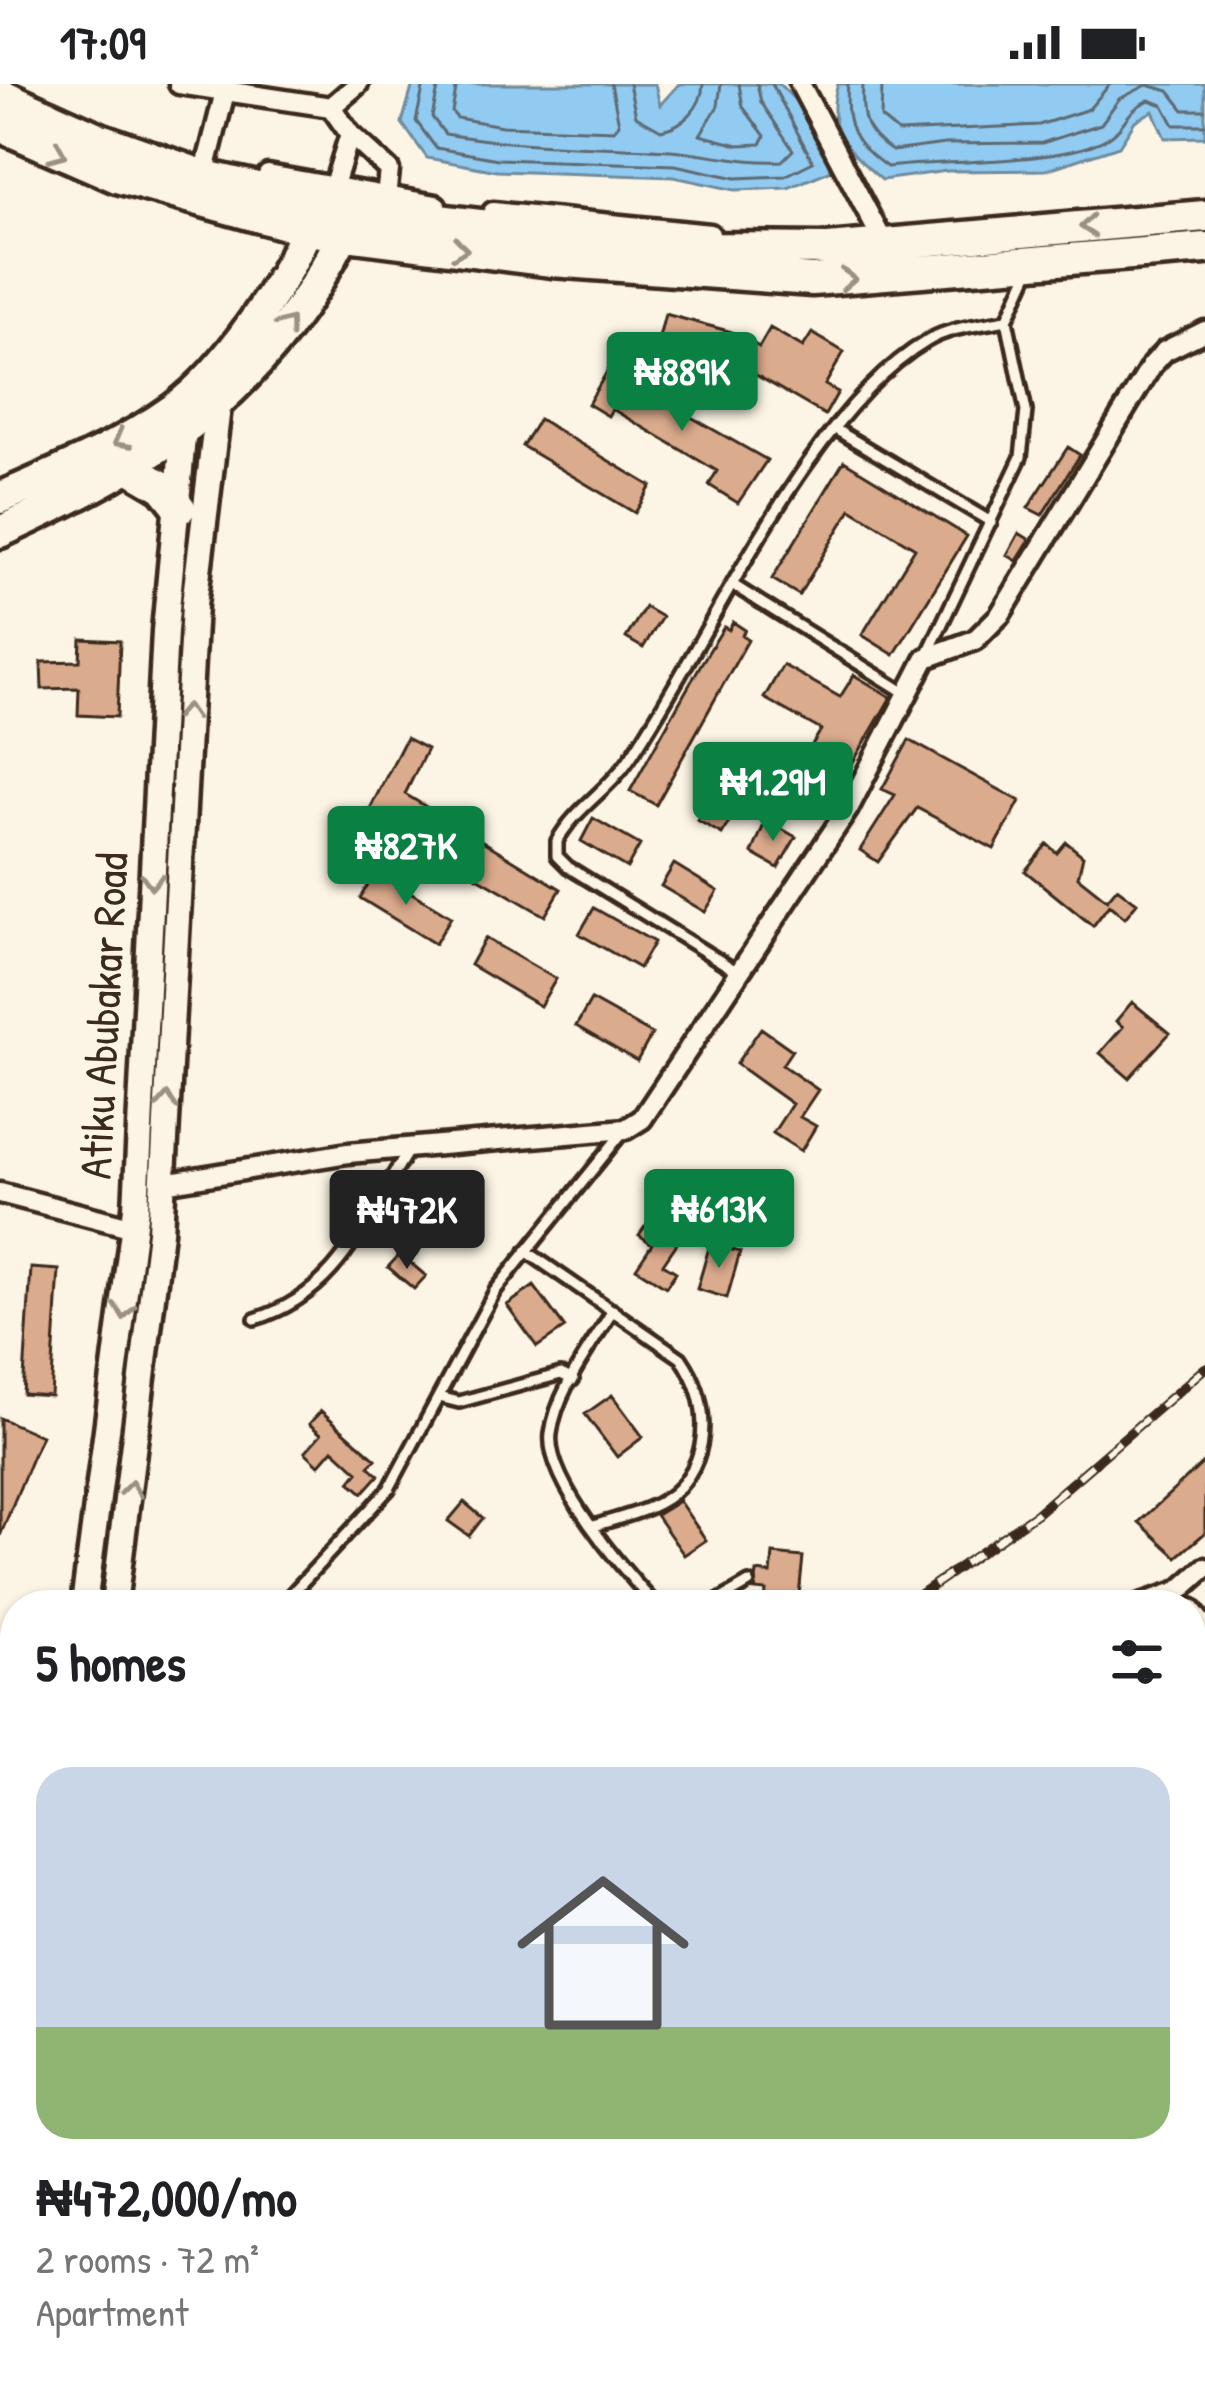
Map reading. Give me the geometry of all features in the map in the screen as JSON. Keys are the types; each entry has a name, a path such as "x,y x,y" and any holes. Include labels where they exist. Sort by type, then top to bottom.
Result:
{"main road":[{"path":"0,94 144,157 318,207 350,223 710,276 812,280 1037,266 1205,248"},
{"path":"0,126 117,177 234,212 318,207"},
{"path":"213,392 318,207"},
{"path":"234,212 265,240 269,295"},
{"path":"350,223 707,248 872,246 1205,216"},
{"path":"0,532 129,467 275,342 350,223"},
{"path":"1037,231 1037,266"},
{"path":"0,498 185,416"},
{"path":"129,467 164,487 180,508"}],"street":[{"path":"10,84 103,126 318,207 386,198 872,246 800,84"},
{"path":"179,84 331,106 350,134 389,170 386,198"},
{"path":"331,106 358,84"},
{"path":"207,163 226,89"},
{"path":"318,207 350,134"},
{"path":"164,1183 348,1153 626,1129 642,1119 848,809 926,658 974,640 1000,615 1152,364 1205,331"},
{"path":"116,1590 164,1183 194,605 213,392"},
{"name":"Atiku Abubakar Road","path":"86,1590 134,1228 165,631 185,416"},
{"path":"0,1193 134,1228"}],"lane":[{"path":"926,658 1027,436 1007,320 1037,266"},
{"path":"738,972 568,867 555,847 578,811 631,757 733,585 835,429 893,364 932,337 1007,320"},
{"path":"835,429 991,522"},
{"path":"733,585 908,694"},
{"path":"294,1590 389,1489 467,1337 526,1250 626,1129"},
{"path":"255,1318 300,1302 330,1276 408,1151"},
{"path":"526,1250 658,1338 695,1378 702,1444 678,1489 658,1503 594,1526"},
{"path":"614,1310 556,1414 552,1449 570,1491 644,1590"},
{"path":"440,1397 459,1402 561,1374 573,1380"},
{"path":"737,1590 749,1583"}],"water":[{"path":"413,84 655,84 660,105 679,84 779,84 799,104 832,170 788,188 735,190 674,177 497,171 427,158 402,123"},
{"path":"838,84 1205,84 1205,137 1165,138 1153,111 1135,121 1119,146 1046,170 947,171 882,180 842,139 834,114"}],"building":[{"path":"665,314 732,332 759,347 770,328 803,347 812,333 844,352 825,385 838,392 825,415 718,353 659,338"},
{"path":"608,370 767,460 738,503 709,485 717,471 612,409 608,416 588,404"},
{"path":"539,419 651,486 635,513 522,446"},
{"path":"1068,447 1080,455 1042,515 1028,508"},
{"path":"844,461 967,536 894,655 862,635 915,548 851,509 799,595 772,579"},
{"path":"1019,533 1030,540 1017,561 1007,555"},
{"path":"645,607 662,617 643,648 626,638"},
{"path":"733,622 745,630 742,635 748,640 656,805 630,791 701,664 724,627 729,630"},
{"path":"81,639 120,641 117,717 78,715 79,688 42,689 41,662 80,661"},
{"path":"783,665 840,697 854,675 891,697 845,776 807,753 821,730 764,698"},
{"path":"406,738 427,749 405,794 561,889 545,916 474,875 479,865 396,818 374,858 351,846"},
{"path":"909,740 1020,801 994,849 917,808 878,862 860,850 895,795 882,789"},
{"path":"715,790 739,804 722,834 697,820"},
{"path":"593,818 640,845 627,868 581,841"},
{"path":"766,820 796,837 778,868 752,853"},
{"path":"1066,842 1083,856 1078,877 1107,900 1117,888 1137,903 1125,918 1109,905 1093,926 1025,871 1047,844 1057,853"},
{"path":"674,864 718,891 705,912 661,886"},
{"path":"376,871 451,917 435,944 360,898"},
{"path":"594,908 654,942 639,968 579,934"},
{"path":"485,938 556,979 540,1006 470,965"},
{"path":"591,1000 652,1034 637,1061 576,1026"},
{"path":"1132,1002 1170,1033 1129,1078 1100,1053 1123,1027 1116,1021"},
{"path":"761,1028 792,1050 782,1065 818,1090 800,1117 816,1126 801,1151 773,1133 792,1104 736,1064"},
{"path":"651,1218 680,1239 663,1264 676,1272 666,1287 636,1268 652,1244 639,1235"},
{"path":"413,1228 427,1240 417,1254 402,1241"},
{"path":"710,1244 740,1252 727,1298 697,1289"},
{"path":"400,1254 426,1276 414,1289 388,1267"},
{"path":"31,1268 59,1270 51,1396 23,1394"},
{"path":"534,1286 565,1328 537,1347 507,1305"},
{"path":"612,1395 643,1437 617,1457 585,1414"},
{"path":"321,1411 376,1459 369,1466 379,1475 363,1493 350,1482 358,1472 333,1449 319,1465 305,1452 321,1434 309,1424"},
{"path":"0,1418 41,1436 0,1536"},
{"path":"1205,1461 1205,1533 1177,1557 1139,1522"},
{"path":"679,1501 706,1540 684,1555 656,1515"},
{"path":"464,1502 483,1518 469,1536 448,1521"},
{"path":"773,1554 803,1557 800,1590 755,1590 757,1572 771,1574"}],"railway":[{"path":"927,1590 1037,1513 1205,1368"}]}
